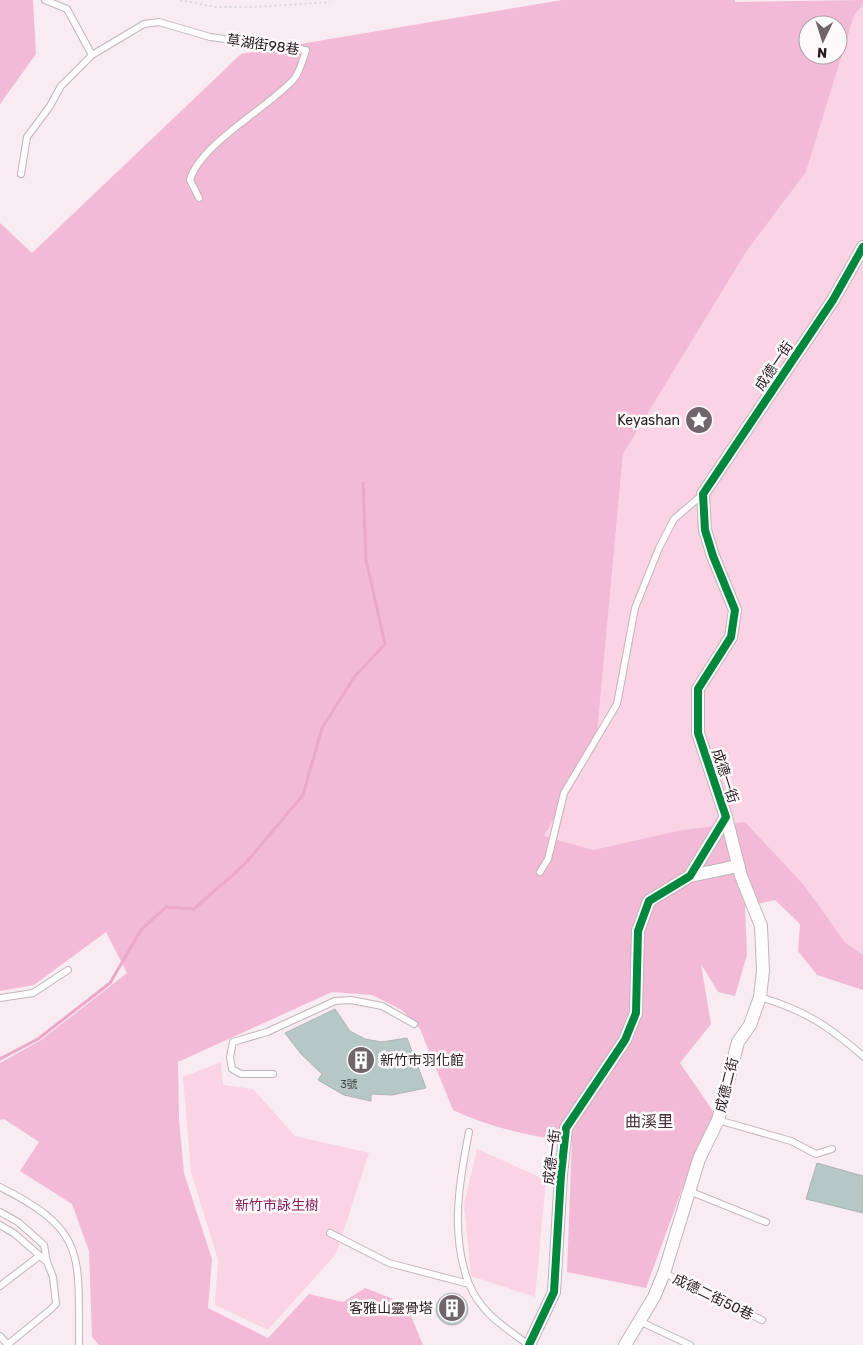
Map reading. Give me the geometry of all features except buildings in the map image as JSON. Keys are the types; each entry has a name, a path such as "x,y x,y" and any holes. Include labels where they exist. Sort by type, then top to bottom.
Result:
{"street":[{"name":"成德一街","path":"690,876 726,817 698,733 698,689 731,637 735,610 712,556 705,530 703,494 833,300 863,247"},
{"name":"成德二街","path":"626,1345 654,1297 664,1274 699,1160 718,1120 738,1042 750,1024 760,997 763,970 761,926 738,866 726,817"},
{"name":"成德一街","path":"529,1345 554,1292 560,1175 566,1128 625,1040 636,1012 638,930 649,901 690,876 738,866"}],"lane":[{"path":"45,0 67,9 92,55"},
{"name":"草湖街98巷","path":"20,174 27,137 50,106 61,86 92,55 144,24 160,22 210,37 306,50 296,78 218,144 193,168 190,180 199,198"},
{"path":"540,872 548,859 564,793 617,704 635,608 659,548 674,519 703,494"},
{"path":"0,998 33,993 68,970"},
{"path":"760,997 792,1006 830,1028 863,1056"},
{"path":"273,1074 241,1074 232,1069 230,1057 233,1042 267,1032 336,1001 351,1000 382,1006 414,1024"},
{"path":"718,1120 792,1141 816,1154 832,1149"},
{"path":"469,1132 458,1198 462,1266 475,1299 486,1312 529,1345"},
{"path":"0,1187 32,1203 51,1217 66,1234 74,1250 78,1266 79,1345"},
{"path":"689,1191 766,1222"},
{"path":"0,1212 18,1222 44,1246 53,1278 56,1304 7,1345 0,1336"},
{"path":"0,1225 14,1234 38,1257 47,1262"},
{"path":"330,1233 389,1263 469,1284"},
{"path":"0,1286 38,1257"},
{"name":"成德二街50巷","path":"664,1274 762,1320"},
{"path":"639,1321 690,1345"}],"path":[{"path":"180,0 215,7 253,8 328,1 339,2"}],"green space":[{"path":"863,4 863,955 845,942 804,885 677,831 593,850 544,836 596,745 623,454 746,252 806,172 839,65 848,65 848,36 854,16"},
{"name":"新竹市詠生樹","path":"221,1062 223,1085 253,1089 295,1136 369,1153 336,1254 268,1330 215,1305 218,1260 191,1172 183,1077"},
{"path":"477,1149 546,1180 535,1297 471,1276 464,1204"}],"shaded area":[{"path":"0,0 33,0 36,54 0,104"},
{"path":"562,0 735,0 735,2 863,0 863,4 854,16 848,36 848,15 798,15 798,65 839,65 806,172 746,252 623,454 596,745 544,836 593,850 677,831 745,822 804,885 845,942 863,955 863,990 817,975 798,951 800,924 775,900 745,907 747,955 735,996 718,992 701,964 711,1024 680,1063 715,1114 692,1162 646,1288 567,1272 572,1142 511,1130 482,1122 453,1110 420,1029 402,1010 372,995 332,992 178,1062 179,1119 184,1173 212,1259 208,1308 268,1338 309,1294 343,1302 365,1288 406,1304 423,1345 99,1345 92,1337 89,1251 72,1204 20,1171 39,1142 4,1119 0,1120 0,1063 41,1040 127,973 106,932 34,985 0,991 0,223 32,253 241,54"}],"waterway":[{"path":"0,1059 38,1039 110,983 141,930 166,907 194,909 244,865 303,795 322,728 355,676 385,644 366,560 363,483"}],"cycle path":[{"path":"529,1345 554,1292 561,1175 566,1128 625,1040 636,1013 638,931 649,901 690,876 726,817 698,733 698,689 731,637 735,610 713,556 705,530 703,494 833,300 863,247"}],"place":[{"name":"Keyashan","path":"699,420"},
{"name":"新竹市羽化館","path":"361,1060"},
{"name":"客雅山靈骨塔","path":"452,1308"}],"district":[{"name":"曲溪里","path":"649,1121"}]}
